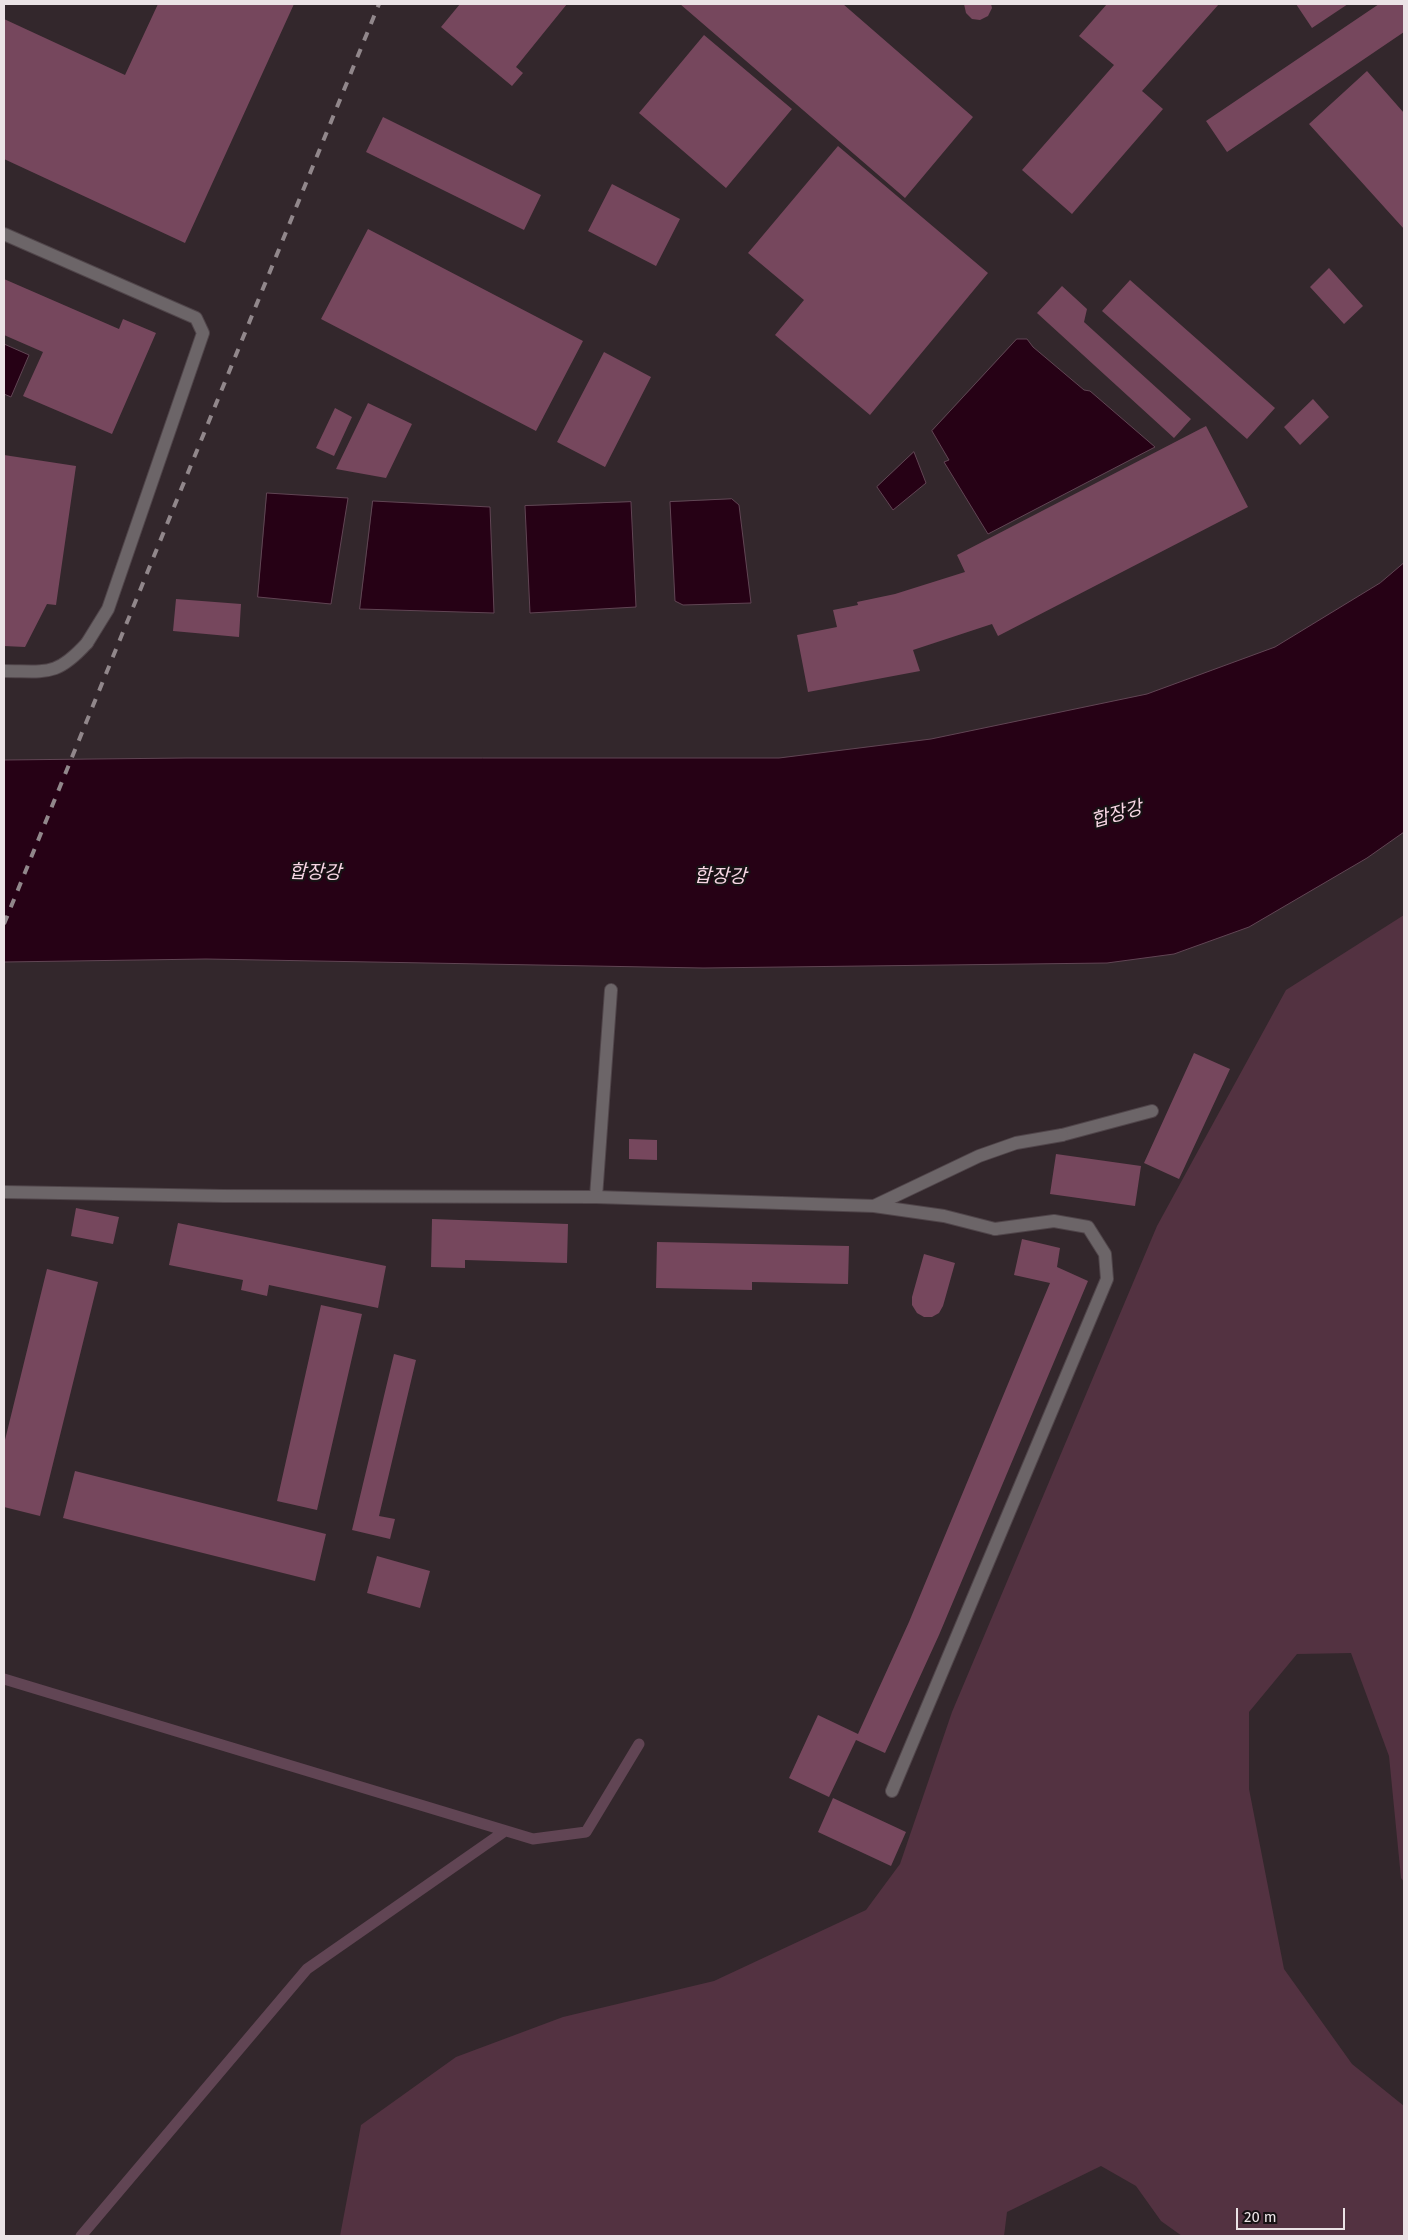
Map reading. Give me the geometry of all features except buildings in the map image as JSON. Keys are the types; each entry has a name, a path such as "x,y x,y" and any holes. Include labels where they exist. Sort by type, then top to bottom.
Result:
{"street":[{"path":"4,234 196,318 203,333 108,609 88,643 71,661 52,671 4,671"},
{"path":"596,1197 611,990"},
{"path":"874,1206 979,1156 1016,1144 1062,1135 1152,1111"},
{"path":"4,1192 224,1196 596,1197 874,1206 944,1216 996,1229 1054,1221 1088,1227 1105,1254 1107,1279 892,1790"}],"shaded area":[{"path":"1404,915 1404,1882 1401,1878 1389,1756 1351,1653 1297,1654 1249,1712 1249,1789 1284,1969 1352,2064 1404,2106 1404,2236 1182,2236 1161,2221 1136,2186 1101,2166 1007,2212 1004,2236 340,2236 361,2125 456,2057 563,2017 714,1981 866,1910 900,1864 952,1712 1157,1226 1286,990"}],"water":[{"path":"1017,339 1027,339 1033,347 1084,390 1090,391 1155,447 988,534 944,462 949,460 932,431"},
{"path":"4,344 29,355 11,397 4,394"},
{"path":"914,452 926,483 893,510 877,487"},
{"path":"267,493 348,498 331,604 258,597"},
{"path":"732,499 739,505 751,603 683,605 675,601 670,502"},
{"path":"373,501 490,507 494,613 360,609"},
{"path":"631,502 636,607 530,613 525,506"},
{"name":"합장강","path":"1404,563 1404,832 1367,858 1249,927 1174,954 1107,963 703,968 206,959 4,962 4,760 186,758 779,758 931,739 1147,694 1275,647 1380,583"}],"waterway":[{"path":"4,1679 533,1839 586,1832 639,1744"},
{"path":"81,2236 307,1969 505,1831"}],"railway":[{"path":"4,924 379,4"}]}
